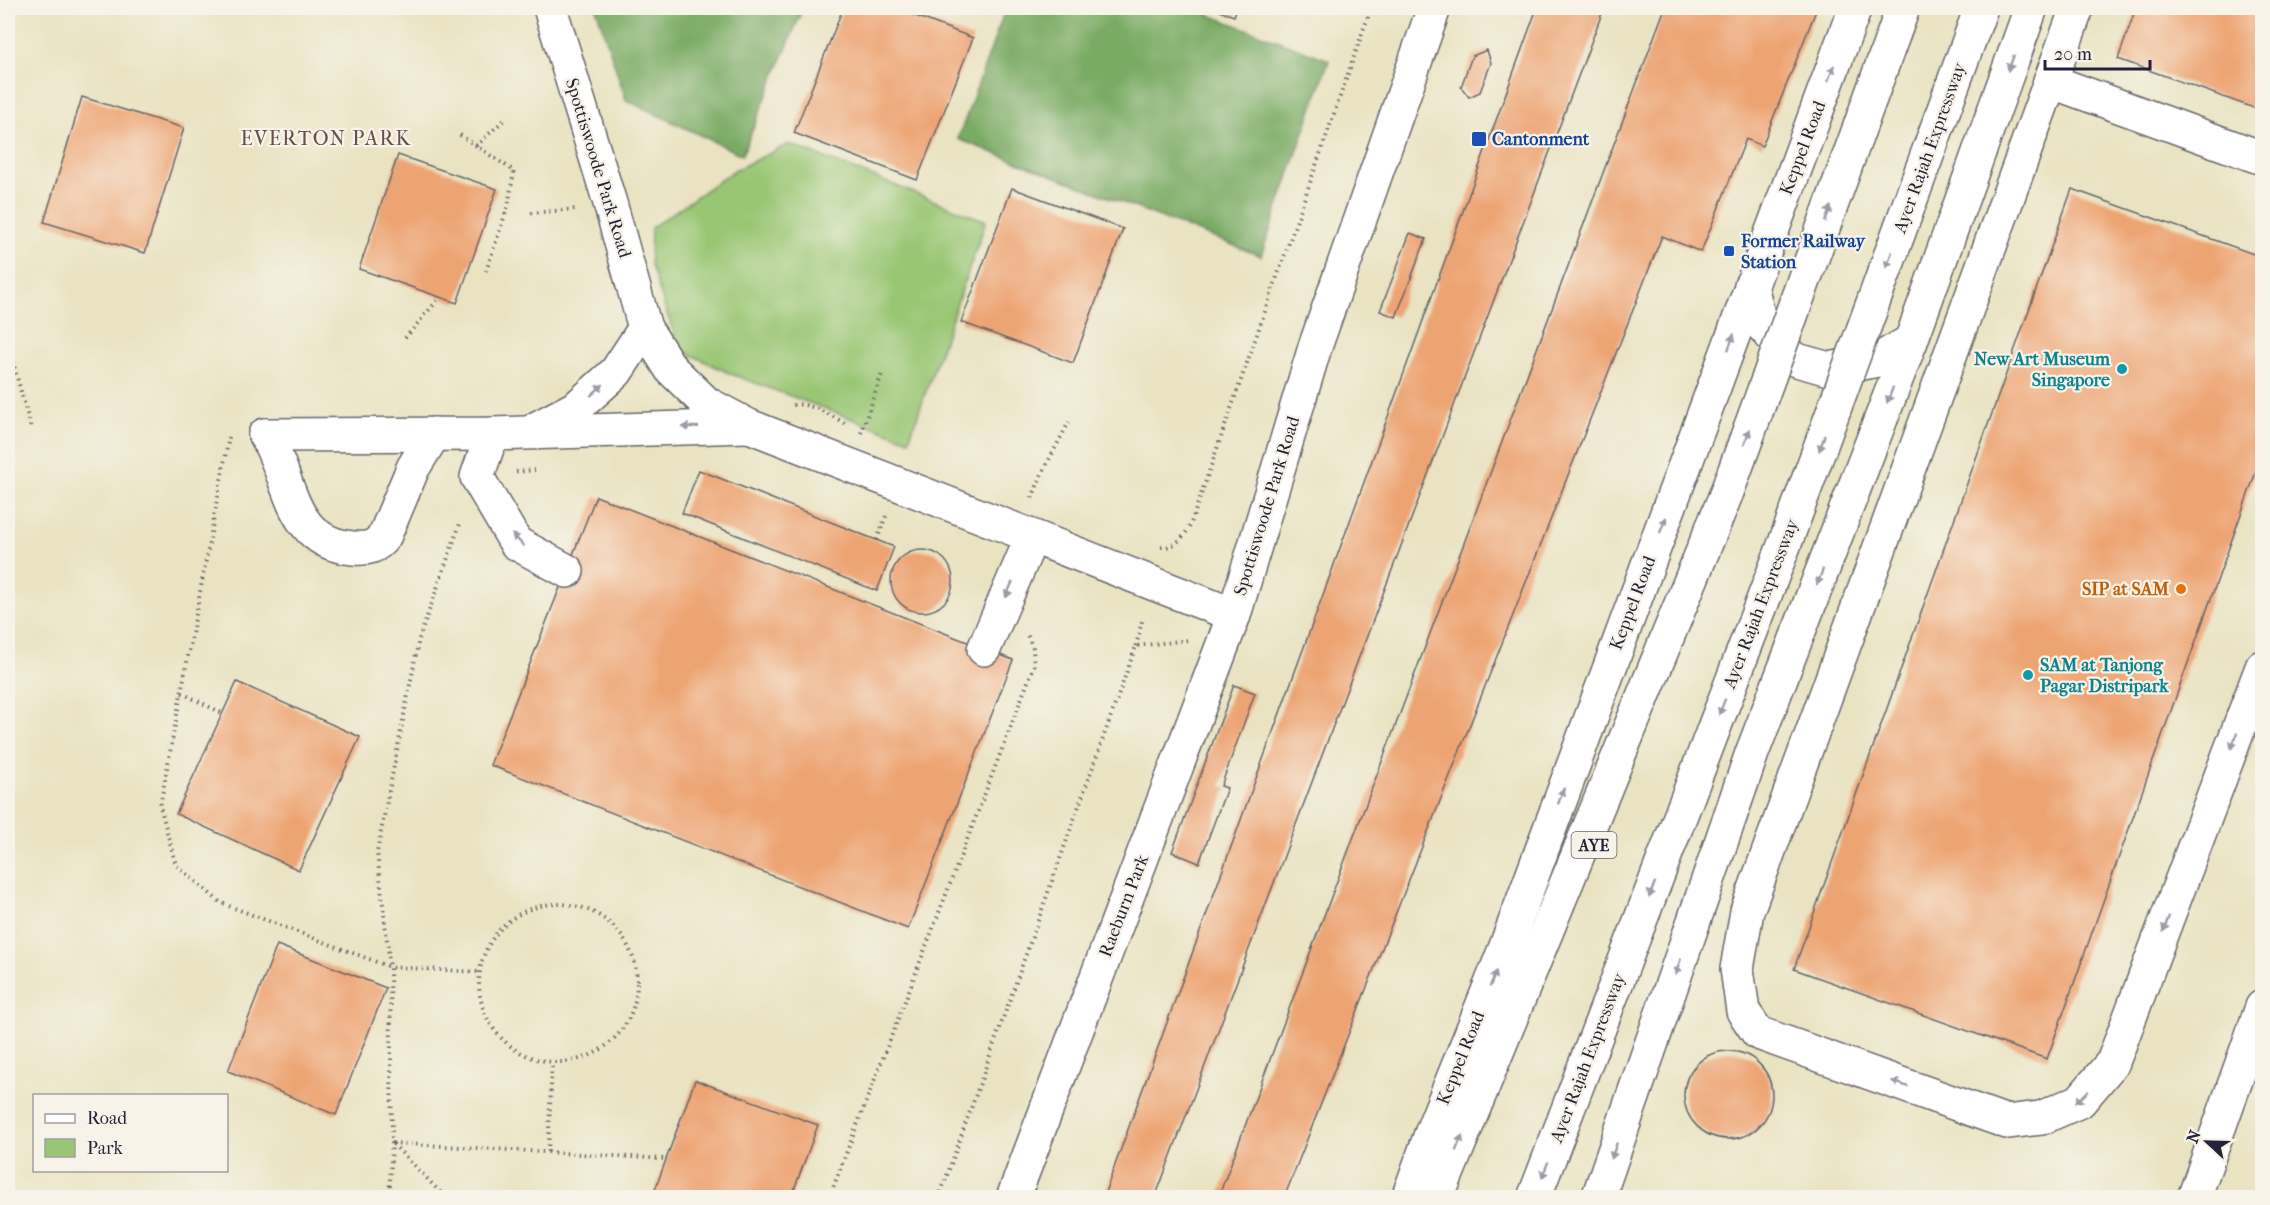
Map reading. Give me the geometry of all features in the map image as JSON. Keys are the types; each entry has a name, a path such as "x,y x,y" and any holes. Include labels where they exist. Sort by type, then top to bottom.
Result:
{"main road":[{"name":"Spottiswoode Park Road","path":"550,8 610,203 645,328 671,369 706,403 754,428 1032,537 1230,626 1315,347 1434,8"},
{"name":"Keppel Road","path":"1408,1197 1505,948 1700,430 1751,285 1855,8"},
{"name":"AYE","path":"1462,1197 1726,492 1903,8"},
{"name":"Ayer Rajah Expressway","path":"1534,1197 1788,535 1981,8"},
{"path":"1598,1197 1752,753 1911,341 2031,8"},
{"path":"2077,8 1747,911 1737,969 1743,1011 1758,1033 2007,1122 2041,1118 2080,1101 2113,1062 2262,667"},
{"path":"2050,81 2262,158"},
{"path":"1751,285 1760,323 1793,359 1829,369 1878,360 1911,341"},
{"name":"Spottiswoode Park Road","path":"530,432 577,407 609,379 645,328"},
{"name":"Spottiswoode Park Road","path":"434,434 413,468 385,536 378,545 365,549 344,547 327,541 303,521 286,488 282,467 265,435 434,434 492,434 754,428"},
{"path":"492,434 477,477 516,543 567,571"},
{"path":"1437,1197 1726,492"},
{"path":"984,649 1032,537"},
{"name":"Raeburn Park","path":"1013,1197 1230,626"},
{"path":"1622,1197 1727,890 1752,753"},
{"path":"2194,1197 2262,1007"}],"path":[{"path":"1155,546 1165,548 1175,544 1184,537 1190,526 1371,8"},
{"path":"476,146 505,119"},
{"path":"460,135 514,171 508,206 486,271"},
{"path":"531,213 564,210"},
{"path":"405,338 437,301"},
{"path":"8,344 31,428"},
{"path":"864,422 883,371"},
{"path":"754,428 782,408 799,404 823,412 871,435"},
{"path":"1032,498 1069,422"},
{"path":"229,434 160,806 176,865 220,903 390,967 479,972"},
{"path":"389,1197 393,1143 390,967 377,852 419,639 477,477 536,470"},
{"path":"1022,494 1042,502"},
{"path":"829,1197 1034,666 1033,648 1026,632 1016,617 1002,607"},
{"path":"939,1197 1136,646 1144,612"},
{"path":"1136,646 1230,626"},
{"path":"182,693 222,713"},
{"path":"562,903 590,909 613,924 630,948 638,980 632,1013 613,1041 585,1058 552,1063 521,1054 496,1033 481,1004 479,972 490,942 509,921 534,907 562,903"},
{"path":"548,1152 552,1063"},
{"path":"393,1143 666,1159"},
{"path":"393,1143 447,1197"}],"green space":[{"path":"596,8 803,8 742,155 626,100"},
{"path":"1001,8 1191,8 1329,60 1261,256 958,139 1005,10"},
{"path":"789,144 986,221 909,440 731,374 679,349 650,263 651,228 735,170"}],"building":[{"path":"843,8 895,8 973,38 917,180 794,133"},
{"path":"1212,8 1237,8 1234,16"},
{"path":"1537,8 1604,8 1155,1198 1103,1198"},
{"path":"1665,8 1817,8 1762,146 1746,139 1701,252 1662,236 1284,1198 1218,1198"},
{"path":"2136,8 2262,8 2262,111 2118,59"},
{"path":"1487,50 1491,63 1480,92 1469,97 1461,87 1472,56"},
{"path":"82,97 184,128 145,253 44,222"},
{"path":"398,155 497,189 457,303 359,269"},
{"path":"1012,188 1123,229 1073,363 961,322"},
{"path":"2072,189 2262,257 2262,455 2047,1059 1794,969"},
{"path":"1410,233 1426,239 1396,317 1380,311"},
{"path":"699,470 894,547 877,591 682,513"},
{"path":"596,496 1013,660 908,929 490,765"},
{"path":"916,550 928,550 944,559 951,569 953,581 951,593 944,603 928,612 916,612 905,607 896,598 891,587 891,575 896,564 905,555"},
{"path":"237,682 360,737 299,870 176,814"},
{"path":"1234,685 1255,693 1221,786 1227,788 1199,863 1172,852"},
{"path":"277,945 386,988 336,1115 228,1071"},
{"path":"1728,1051 1745,1055 1759,1064 1768,1078 1772,1095 1768,1112 1759,1126 1745,1135 1728,1139 1711,1135 1697,1126 1688,1112 1684,1095 1688,1078 1697,1064 1711,1055"},
{"path":"695,1080 818,1125 791,1198 652,1198"}],"place":[{"name":"Cantonment","path":"1479,139"},
{"name":"Former Railway Station","path":"1729,251"},
{"name":"New Art Museum Singapore","path":"2122,369"},
{"name":"SIP at SAM","path":"2181,589"},
{"name":"SAM at Tanjong Pagar Distripark","path":"2028,675"}],"district":[{"name":"EVERTON PARK","path":"326,138"}]}
